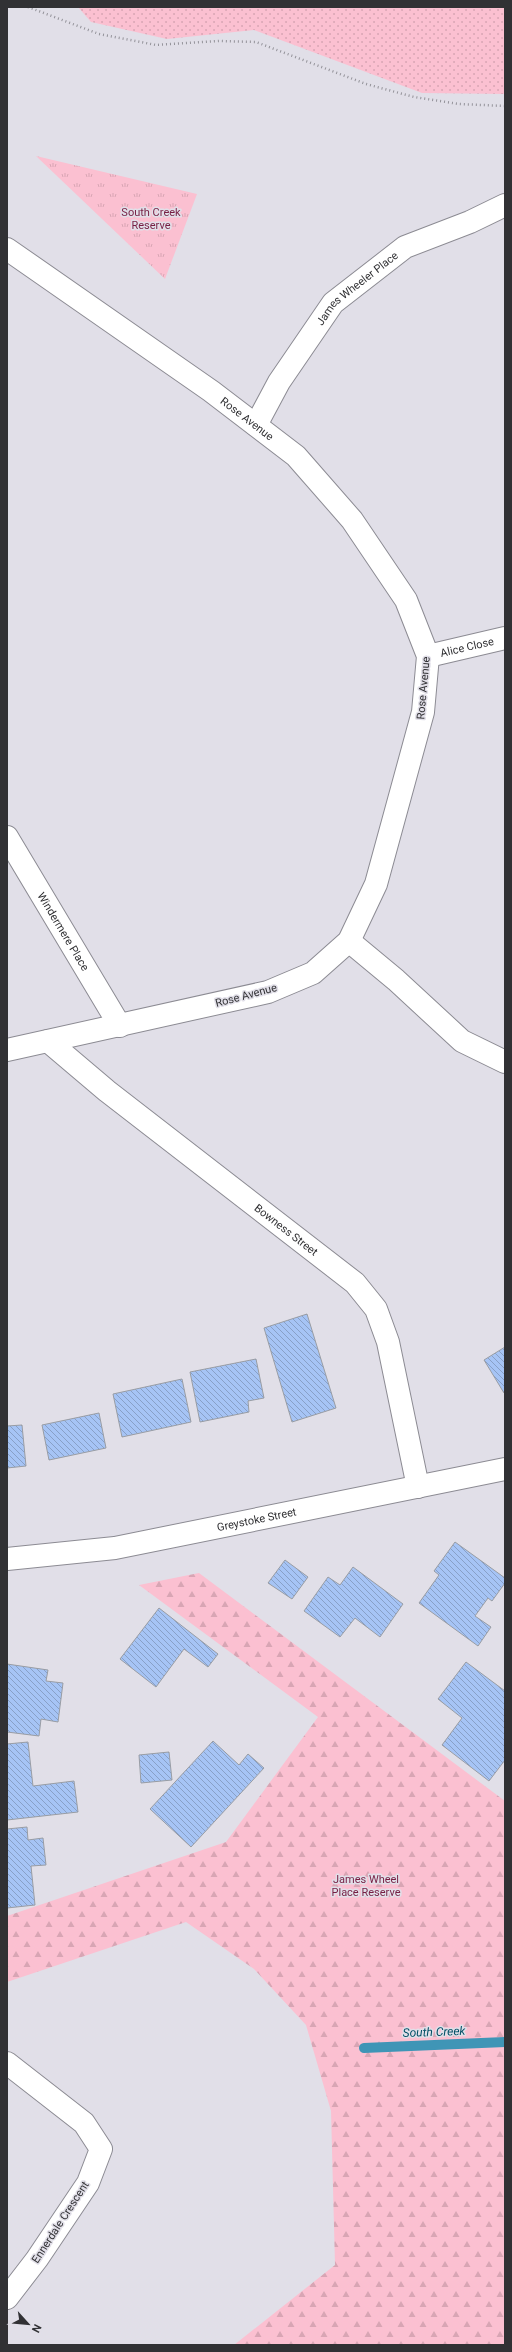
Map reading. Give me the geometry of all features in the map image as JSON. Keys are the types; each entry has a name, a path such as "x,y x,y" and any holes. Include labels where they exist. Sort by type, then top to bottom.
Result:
{"street":[{"name":"James Wheeler Place","path":"256,425 279,382 333,302 405,247 470,222 505,204"},
{"name":"Rose Avenue","path":"7,249 211,391 296,456 352,520 406,600 428,656 424,712 378,877 349,941 313,973 268,992 7,1050"},
{"name":"Alice Close","path":"428,656 505,638"},
{"name":"Windermere Place","path":"7,837 120,1026"},
{"path":"349,941 396,980 462,1041 505,1062"},
{"name":"Bowness Street","path":"48,1041 107,1091 355,1283 376,1309 388,1342 418,1487"},
{"name":"Greystoke Street","path":"7,1559 116,1548 505,1469"},
{"name":"Ennerdale Crescent","path":"7,2063 84,2123 101,2149 88,2182 37,2259 7,2298"}],"path":[{"path":"28,7 98,34 156,45 219,41 256,42 366,84 414,97 459,104 505,106"}],"green space":[{"path":"78,7 505,7 505,94 422,93 254,30 167,39 91,22"},
{"name":"South Creek Reserve","path":"36,156 197,194 165,279"},
{"name":"James Wheel Place Reserve","path":"199,1573 505,1801 505,2345 234,2345 335,2265 331,2111 306,2025 254,1969 186,1922 7,1982 7,1916 226,1842 318,1717 139,1585"}],"building":[{"path":"307,1314 336,1408 292,1422 264,1328"},
{"path":"505,1347 505,1393 504,1393 484,1360"},
{"path":"256,1359 264,1398 248,1401 249,1412 200,1422 190,1372"},
{"path":"182,1379 191,1422 122,1437 113,1394"},
{"path":"99,1413 106,1448 49,1460 42,1425"},
{"path":"22,1425 26,1466 7,1468 7,1426"},
{"path":"455,1542 505,1578 505,1583 492,1601 488,1598 475,1616 491,1627 478,1646 419,1603 439,1575 434,1571"},
{"path":"285,1560 308,1577 292,1599 268,1583"},
{"path":"353,1567 403,1604 380,1637 355,1618 340,1637 304,1611 328,1577 340,1585"},
{"path":"159,1608 218,1654 208,1667 184,1649 156,1687 120,1659"},
{"path":"466,1662 505,1691 505,1760 489,1781 442,1745 462,1718 438,1699"},
{"path":"7,1664 48,1670 46,1681 63,1683 58,1722 41,1719 39,1736 7,1732"},
{"path":"213,1741 239,1765 248,1754 264,1768 191,1847 150,1809"},
{"path":"28,1742 33,1786 74,1781 78,1812 7,1820 7,1744"},
{"path":"169,1752 172,1780 141,1783 139,1755"},
{"path":"27,1827 28,1840 43,1838 46,1865 31,1866 35,1905 7,1908 7,1829"}],"waterway":[{"name":"South Creek","path":"364,2048 505,2042"}]}
